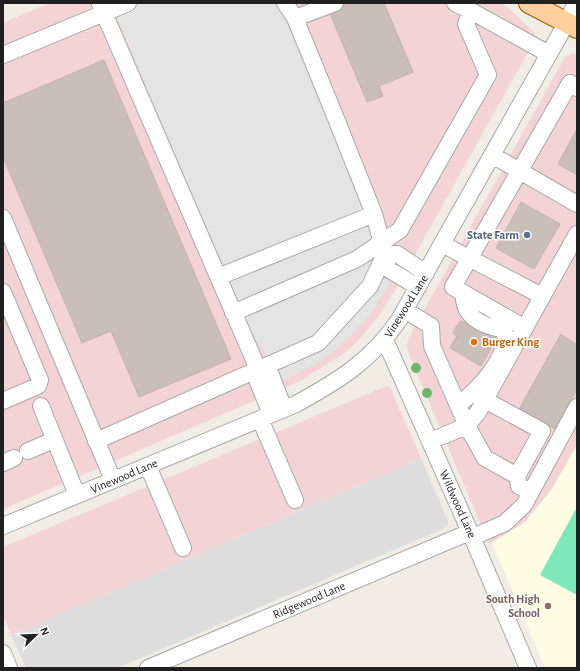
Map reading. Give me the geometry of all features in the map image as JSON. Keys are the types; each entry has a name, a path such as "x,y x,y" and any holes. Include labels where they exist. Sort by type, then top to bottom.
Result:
{"main road":[{"path":"529,3 572,25"}],"street":[{"path":"3,55 101,8 128,3"},
{"path":"285,3 295,18 374,214 388,269 418,287"},
{"path":"295,18 335,3"},
{"path":"455,3 549,54"},
{"name":"Vinewood Lane","path":"3,526 272,414 333,384 385,340 405,310 549,54 572,25 576,3"},
{"path":"101,8 258,369 258,382 272,414 295,500"},
{"path":"96,441 318,343 370,286 384,249 400,230 488,75 466,24 471,11"},
{"path":"525,328 453,287 570,84 577,88"},
{"path":"492,155 519,172 577,204"},
{"path":"218,277 374,214"},
{"path":"3,218 113,480"},
{"path":"430,441 467,426 485,400 577,234"},
{"path":"442,244 542,296"},
{"path":"234,313 384,249 397,254 426,273"},
{"path":"3,292 40,380 38,386 3,401"},
{"path":"458,405 476,391 487,378 507,338 502,328 490,326 472,318 467,312 463,301 464,293"},
{"path":"405,310 431,326 432,346 467,426 485,458 517,476"},
{"name":"Wildwood Lane","path":"385,340 472,535 528,668"},
{"path":"485,400 542,432 517,476 519,486 530,492"},
{"path":"41,406 77,495"},
{"name":"Ridgewood Lane","path":"148,668 472,535 505,523 524,505 577,408"},
{"path":"15,457 54,440"},
{"path":"148,466 183,548"},
{"path":"3,653 9,668"}],"shaded area":[{"path":"50,3 501,3 534,32 536,38 397,287 378,317 357,342 342,355 298,382 3,509 3,23"},
{"path":"111,3 274,3 287,19 391,281 371,314 345,342 316,364 283,380 279,370 251,333"},
{"path":"573,53 577,55 577,445 552,489 525,522 489,544 408,352 408,339 565,57"},
{"path":"389,385 421,458 11,635 3,614 3,547"},
{"name":"South High School","path":"577,445 577,668 545,668 492,543 525,522 552,489"},
{"path":"421,458 448,521 448,526 445,528 117,668 26,668 11,635"}],"green space":[{"path":"577,507 577,595 540,575"}],"building":[{"path":"347,3 384,3 413,72 379,86 383,96 367,102 329,11"},
{"path":"104,60 231,359 139,397 111,331 82,343 3,157 3,103"},
{"path":"577,129 577,175 558,164"},
{"path":"521,202 560,224 534,269 496,248"},
{"path":"466,320 497,338 481,366 450,348 457,336 453,333 456,327 460,321 465,323"},
{"path":"561,334 577,345 577,390 555,429 526,412 524,415 518,411"}],"place":[{"name":"State Farm","path":"527,235"},
{"name":"Burger King","path":"474,342"},
{"name":"South High School","path":"548,606"}]}
